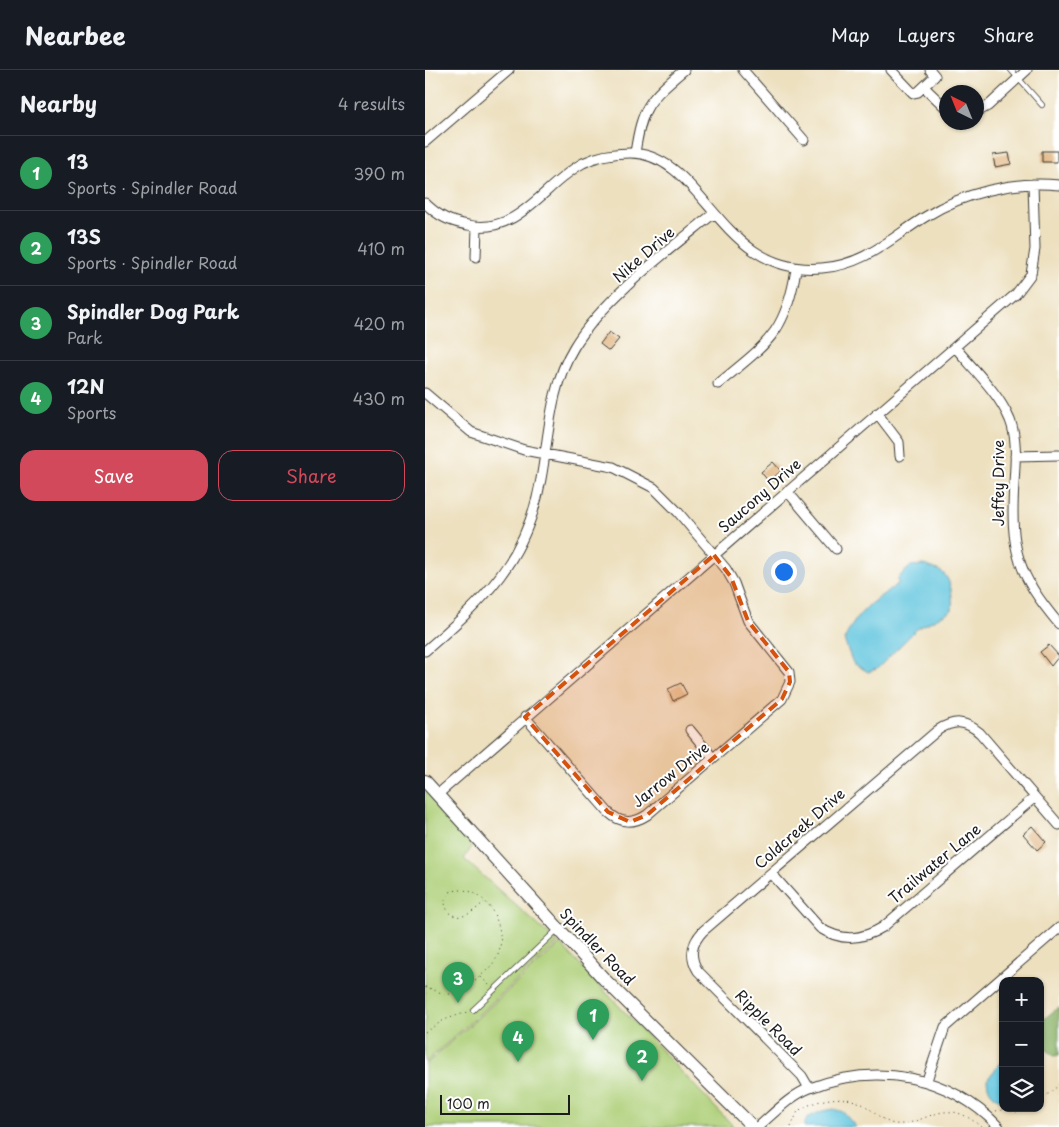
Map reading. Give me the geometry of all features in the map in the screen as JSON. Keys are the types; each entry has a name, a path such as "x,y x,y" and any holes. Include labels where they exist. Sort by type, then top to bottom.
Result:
{"street":[{"path":"425,142 509,70"},
{"path":"635,153 640,122 646,107 659,91 684,70"},
{"path":"743,70 804,140"},
{"path":"891,70 913,93 924,87 935,76 930,70"},
{"path":"984,106 1027,70"},
{"path":"924,87 939,101"},
{"path":"425,203 438,215 457,223 477,227 491,226 519,214 581,164 597,157 635,153 662,162 674,169 685,179 713,214 733,235 758,254 797,269 851,264 875,252 941,208 981,193 1004,187 1033,184 1059,185"},
{"name":"Saucony Drive","path":"437,795 1015,294 1031,274 1035,249 1033,184"},
{"name":"Nike Drive","path":"425,651 466,615 493,587 508,566 532,518 560,376 573,348 591,322 611,301 713,214"},
{"path":"476,257 477,227"},
{"path":"718,384 764,346 776,331 785,316 797,269"},
{"name":"Jeffey Drive","path":"955,347 1003,406 1014,436 1012,522 1016,551 1021,570 1031,588 1059,624"},
{"path":"425,393 471,432 524,450 613,467 636,477 654,488 672,505 714,555"},
{"path":"877,413 899,442 900,456"},
{"path":"1015,456 1059,455"},
{"path":"787,491 836,549"},
{"name":"Jarrow Drive","path":"525,717 608,812 625,822 639,820 647,815 782,700 790,682 785,666 748,621 731,577 714,555"},
{"name":"Coldcreek Drive","path":"705,979 694,964 693,946 697,938 938,730 950,723 963,722 980,733 1035,797"},
{"path":"690,730 713,758"},
{"name":"Spindler Road","path":"425,782 557,930 753,1127"},
{"path":"1035,797 1059,825"},
{"name":"Trailwater Lane","path":"771,873 820,928 828,933 847,938 866,936 883,927 1035,797"},
{"path":"927,1080 945,1027 1059,928"},
{"name":"Ripple Road","path":"705,979 802,1076 809,1088"},
{"path":"758,1127 809,1088 852,1076 870,1074 891,1074 927,1080 967,1100 999,1127"}],"lane":[{"path":"1011,70 1042,105"},
{"path":"473,1010 557,930"}],"path":[{"path":"425,987 446,994 455,994 481,976 498,955 501,934 498,920 484,902 472,894 457,891 450,892 444,901 448,912 456,916 467,916 484,902"},
{"path":"481,976 494,990"},
{"path":"425,1032 443,1020 473,1010"},
{"path":"1044,1098 1059,1085"},
{"path":"791,1127 798,1111 819,1100 851,1100 864,1105 894,1124 906,1124 938,1113 952,1112 965,1116 981,1127 989,1117 999,1110"},
{"path":"1008,1112 1018,1114 1022,1112"}],"highlighted area":[{"path":"714,555 731,577 748,621 789,672 790,682 782,699 647,815 630,822 608,812 525,717"}],"green space":[{"path":"425,781 476,840 464,859 558,943 425,1063"},
{"path":"560,944 734,1127 425,1127 425,1065"},
{"path":"1059,1007 1059,1055 1054,1056 1044,1047 1044,1019"}],"water":[{"path":"924,565 939,570 946,576 951,590 952,610 917,629 877,669 868,672 853,663 844,640 855,621 867,607 898,584 898,578 911,566"},
{"path":"999,1064 999,1099 991,1093 987,1080"},
{"path":"834,1109 843,1112 856,1127 804,1127 807,1118 822,1111"}],"building":[{"path":"1042,151 1057,151 1057,162 1042,162"},
{"path":"1009,153 1011,164 995,167 993,155"},
{"path":"609,332 619,339 609,351 600,344"},
{"path":"773,462 781,471 769,482 761,472"},
{"path":"1049,645 1059,656 1051,666 1040,652"},
{"path":"681,683 687,694 673,701 668,689"},
{"path":"1032,826 1046,842 1037,850 1023,834"}],"place":[{"name":"Spindler Dog Park","path":"458,1003"},
{"name":"13","path":"593,1040"},
{"name":"12N","path":"518,1062"},
{"name":"13S","path":"642,1081"}]}
